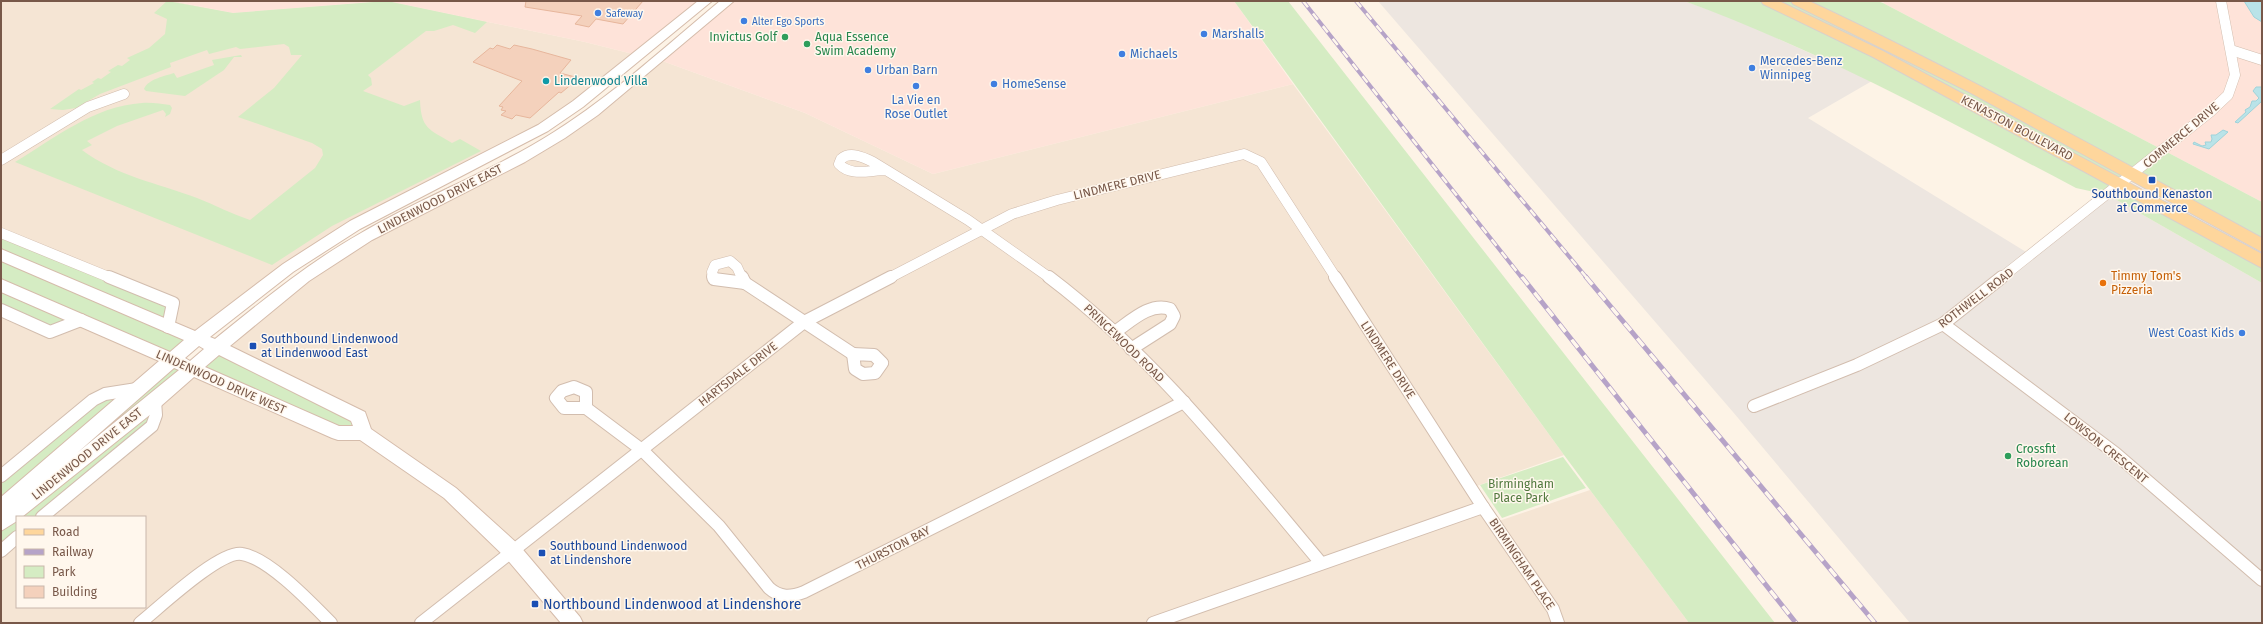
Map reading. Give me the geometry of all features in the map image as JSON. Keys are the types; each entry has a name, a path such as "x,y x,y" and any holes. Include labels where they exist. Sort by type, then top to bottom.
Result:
{"main road":[{"name":"KENASTON BOULEVARD","path":"1768,1 1878,54 2127,180 2262,246"},
{"name":"KENASTON BOULEVARD","path":"1798,1 1881,39 1974,87 2262,262"}],"street":[{"name":"LINDENWOOD DRIVE EAST","path":"1,508 196,339 288,268 355,225 490,157 543,128 578,104 706,1"},
{"name":"LINDENWOOD DRIVE EAST","path":"1,523 155,400 216,347 303,277 333,257 408,214 520,159 577,124 728,1"},
{"name":"COMMERCE DRIVE","path":"2127,180 2210,112 2228,95 2235,75 2221,1"},
{"path":"2231,50 2262,60"},
{"path":"1,160 88,107 124,94"},
{"name":"LINDMERE DRIVE","path":"984,230 1012,214 1034,206 1244,154 1254,158 1261,162 1483,507"},
{"name":"PRINCEWOOD ROAD","path":"886,170 984,230 1069,292 1115,332 1184,402 1321,563"},
{"name":"ROTHWELL ROAD","path":"1754,406 1858,365 1943,324 2127,180"},
{"name":"HARTSDALE DRIVE","path":"421,623 804,322 984,230"},
{"path":"1,233 173,303 168,327"},
{"path":"1,255 216,347 359,417 363,433 450,493 512,551 573,623"},
{"path":"745,283 853,354"},
{"name":"LINDENWOOD DRIVE WEST","path":"1,285 338,433 363,433"},
{"path":"1115,332 1152,308 1161,306 1170,309 1174,316 1170,324 1132,348"},
{"path":"1,310 50,332 81,320"},
{"name":"LOWSON CRESCENT","path":"1943,324 2115,453 2262,580"},
{"name":"LINDENWOOD DRIVE EAST","path":"1,476 93,400 105,394 137,389"},
{"name":"LINDENWOOD DRIVE EAST","path":"43,516 152,426 156,415 155,400"},
{"name":"THURSTON BAY","path":"586,408 642,450 719,526 775,595 793,596 1184,402"},
{"path":"1153,623 1483,507"},
{"name":"BIRMINGHAM PLACE","path":"1483,507 1553,609 1558,623"},
{"path":"1,551 16,538"},
{"path":"140,623 217,561 230,555 242,554 255,558 269,568 331,623"}],"shaded area":[{"path":"1,1 173,1 233,13 387,1 585,42 637,55 578,104 355,225 196,339 1,255"},
{"path":"173,1 384,1 233,13"},
{"path":"387,1 706,1 637,55 585,42"},
{"path":"728,1 1234,1 1293,84 933,174 805,113 657,59"},
{"path":"1378,1 1684,1 1732,18 1872,81 1808,118 2031,255 2108,195 2262,283 2262,623 1910,623 1733,412"},
{"path":"1886,1 2262,1 2262,202 1883,3"},
{"path":"657,59 805,113 933,174 1293,84 1564,455 1471,488 1493,523 1590,490 1689,623 1,623 1,523 303,277 535,150"},
{"path":"1,285 172,360 1,508"}],"green space":[{"path":"167,1 233,13 387,1 487,22 475,33 453,25 434,31 426,31 368,75 371,78 372,85 363,91 404,106 420,100 424,123 432,131 452,143 460,139 481,151 332,226 272,265 15,162 91,117 124,105 149,103 170,105 172,108 170,114 165,117 166,114 163,110 117,126 87,141 92,145 82,150 95,159 123,173 197,198 250,220 315,168 323,155 322,149 312,143 238,117 274,88 302,55 291,55 289,47 284,44 240,49 236,47 209,54 207,50 170,63 171,67 100,94 76,108 63,110 50,109 79,89 81,90 94,83 92,82 98,78 101,79 111,72 108,71 118,65 122,66 130,60 127,58 149,48 165,34 167,19 154,13"},
{"path":"1234,1 1288,1 1775,623 1689,623 1564,455"},
{"path":"1684,1 1877,1 1883,3 2262,202 2262,246 2133,175 2121,184 2262,263 2262,283 2108,195 2076,188 1834,64 1735,21"},
{"path":"241,55 242,57 234,57 224,70 185,96 146,91 144,89 153,80 174,73 177,78 214,65 212,60"},
{"path":"1,233 173,303 168,327 196,339 172,360 82,320 50,332 1,310"},
{"path":"217,347 359,417 363,433 338,433 191,369"},
{"path":"172,360 191,369 155,400 156,415 43,516 16,516 16,538 1,551 1,476 93,400 137,389"},
{"name":"Birmingham Place Park","path":"1563,457 1586,488 1502,518 1480,485"}],"water":[{"path":"2244,1 2262,1 2262,22 2254,17"},
{"path":"2256,87 2262,87 2262,101 2238,123 2235,122 2246,112 2245,110 2250,107 2252,101 2256,101 2259,98 2253,91"},
{"path":"2223,130 2228,132 2209,149 2193,144 2194,142 2202,146 2206,145 2205,142 2211,142 2211,135 2216,135"}],"building":[{"name":"Safeway","path":"526,1 643,1 623,24 596,19 589,27 575,24 582,16 525,7"},
{"name":"Lindenwood Villa","path":"497,45 510,49 514,45 571,60 560,73 579,78 561,93 559,92 530,118 516,115 512,119 501,115 506,111 501,110 503,107 499,106 522,81 473,62 490,48 493,49"}],"railway":[{"path":"1303,1 1522,278"},
{"path":"1356,1 1587,278"},
{"path":"1522,277 1796,623"},
{"path":"1586,277 1875,623"}],"place":[{"name":"Safeway","path":"598,13"},
{"name":"Alter Ego Sports","path":"744,21"},
{"name":"Marshalls","path":"1204,34"},
{"name":"Invictus Golf","path":"785,37"},
{"name":"Aqua Essence Swim Academy","path":"807,44"},
{"name":"Michaels","path":"1122,54"},
{"name":"Mercedes-Benz Winnipeg","path":"1752,68"},
{"name":"Urban Barn","path":"868,70"},
{"name":"Lindenwood Villa","path":"546,81"},
{"name":"HomeSense","path":"994,84"},
{"name":"La Vie en Rose Outlet","path":"916,86"},
{"name":"Southbound Kenaston at Commerce","path":"2152,180"},
{"name":"Timmy Tom's Pizzeria","path":"2103,283"},
{"name":"West Coast Kids","path":"2242,333"},
{"name":"Southbound Lindenwood at Lindenwood East","path":"253,346"},
{"name":"Crossfit Roborean","path":"2008,456"},
{"name":"Southbound Lindenwood at Lindenshore","path":"542,553"},
{"name":"Northbound Lindenwood at Lindenshore","path":"535,604"}]}
